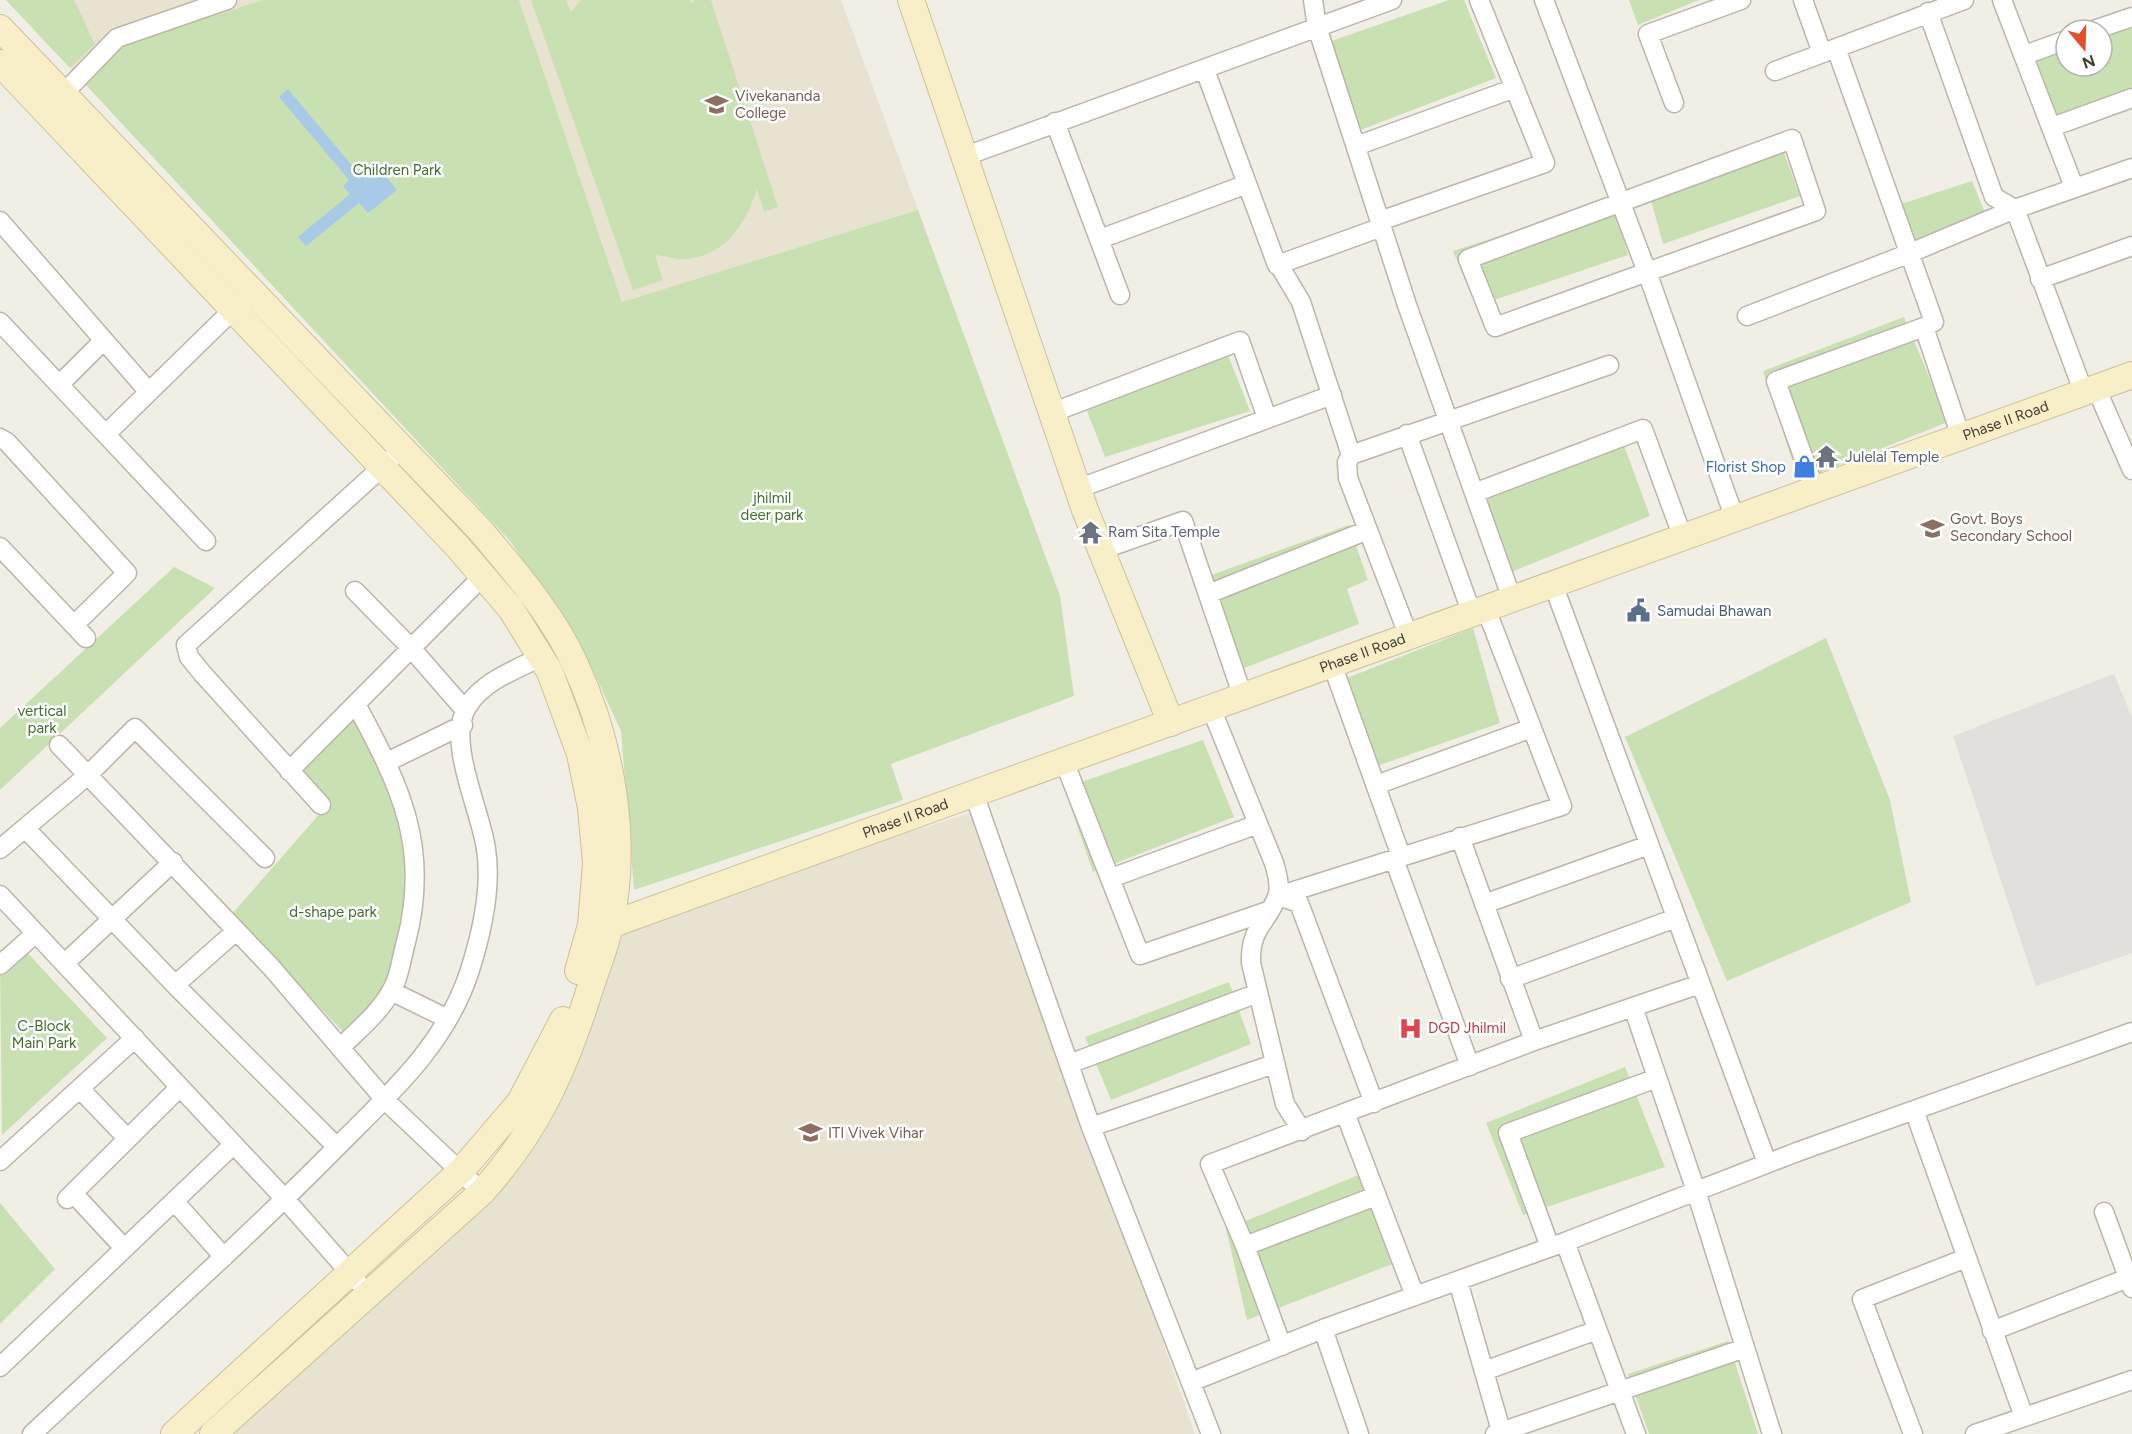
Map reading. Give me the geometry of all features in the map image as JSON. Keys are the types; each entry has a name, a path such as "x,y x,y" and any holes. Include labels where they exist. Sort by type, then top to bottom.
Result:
{"street":[{"path":"63,94 117,38 227,0"},
{"path":"911,0 1077,489 1171,723"},
{"path":"1313,0 1317,27 1381,224 1512,599"},
{"path":"963,157 1147,87 1205,70 1392,0"},
{"path":"1279,264 1545,164 1479,0"},
{"path":"1544,0 1647,272 1735,519"},
{"path":"1674,103 1648,34 1741,0"},
{"path":"1803,0 1829,50 1910,254 1934,322 1776,381 1815,490"},
{"path":"1775,71 1964,0"},
{"path":"2002,0 2074,187"},
{"path":"1928,12 1994,196 2015,209 2040,279 2090,390 2132,470"},
{"path":"2114,23 2132,16"},
{"path":"0,28 481,531 532,593 575,663 606,751 618,865 575,1035 541,1114 506,1165 482,1192 213,1434"},
{"path":"2025,55 2054,44"},
{"path":"0,63 382,467 511,609 550,672 580,754 591,808 601,925 561,1028 520,1102 461,1171 174,1434"},
{"path":"1205,70 1279,264 1301,302 1351,455"},
{"path":"1356,146 1515,88"},
{"path":"2052,127 2132,98"},
{"path":"1055,122 1120,295"},
{"path":"1792,139 1816,211 1496,327 1468,259 1620,202 1792,139"},
{"path":"1747,316 1910,254 2015,209 2132,168"},
{"path":"1100,239 1247,184"},
{"path":"0,221 149,392"},
{"path":"2040,279 2132,246"},
{"path":"106,434 252,292"},
{"path":"1,325 206,541"},
{"path":"1924,327 1961,437"},
{"path":"59,385 104,340"},
{"path":"1051,413 1240,341 1268,418"},
{"path":"1409,637 1348,478 1347,462 1351,455 1448,419 1610,365"},
{"name":"Phase II Road","path":"601,925 974,794 2132,375"},
{"path":"1077,489 1332,395"},
{"path":"1474,493 1643,429 1683,538"},
{"path":"1064,761 1140,955 1401,856 1562,806 1532,728 1479,611 1407,434"},
{"path":"0,438 7,442 127,573 80,631 0,547"},
{"path":"321,805 195,665 189,657 186,645 402,449"},
{"path":"1101,550 1183,521 1243,697"},
{"path":"1208,594 1368,530"},
{"path":"289,771 483,576"},
{"path":"1553,584 1767,1163"},
{"path":"355,591 411,648 464,718"},
{"path":"32,1434 285,1199 385,1100 441,1033 469,973 481,923 488,879 487,850 460,741 464,718 477,693 494,681 541,657"},
{"path":"1332,664 1401,856"},
{"path":"340,1048 380,1009 391,991 413,917 414,862 411,830 401,793 356,704"},
{"path":"1211,708 1274,863 1273,904 1257,929 1251,946 1251,963 1285,1104 1302,1131"},
{"path":"387,762 464,718"},
{"path":"0,849 88,775 135,728 266,858"},
{"path":"1377,785 1532,728"},
{"path":"59,745 271,966 385,1100 482,1192"},
{"path":"974,794 1090,1127 1210,1434"},
{"path":"1111,878 1258,824"},
{"path":"25,828 175,985 337,1147"},
{"path":"1460,837 1534,1041"},
{"path":"1484,904 1649,845"},
{"path":"1401,856 1395,862 1470,1066"},
{"path":"65,963 173,862"},
{"path":"0,895 285,1199 369,1294"},
{"path":"1273,904 1299,903 1374,1102"},
{"path":"1510,979 1676,918"},
{"path":"175,985 236,931"},
{"path":"0,965 36,933"},
{"path":"1282,1346 1245,1246 1210,1164 1302,1131 1534,1041 1700,984"},
{"path":"391,991 448,1018"},
{"path":"1069,1064 1258,993"},
{"path":"1633,1007 1696,1191 1772,1434"},
{"path":"1191,1383 1323,1329 1558,1245 1767,1163 2132,1032"},
{"path":"0,1161 135,1038"},
{"path":"1090,1127 1274,1064"},
{"path":"1636,1434 1597,1330 1508,1133 1657,1078"},
{"path":"124,1248 70,1196 180,1087"},
{"path":"80,1089 128,1138"},
{"path":"1914,1110 2024,1417"},
{"path":"1345,1113 1415,1296"},
{"path":"0,1367 233,1144"},
{"path":"1245,1246 1376,1196"},
{"path":"174,1202 224,1257"},
{"path":"1992,1331 2130,1283 2104,1212"},
{"path":"1912,1434 1862,1299 1966,1258"},
{"path":"1458,1281 1500,1433 1619,1389 1745,1348"},
{"path":"1323,1329 1359,1434"},
{"path":"1484,1371 1597,1330"},
{"path":"1976,1434 2132,1380"}],"shaded area":[{"path":"6,0 262,0 123,46 86,85"},
{"name":"Vivekananda College","path":"519,0 841,0 918,210 622,302"},
{"path":"2114,674 2132,717 2132,953 2036,986 1953,736"},
{"name":"ITI Vivek Vihar","path":"977,811 1195,1434 224,1434 507,1167 610,925"}],"green space":[{"path":"6,0 74,0 95,44 70,68"},
{"name":"jhilmil deer park","path":"262,0 519,0 622,302 918,210 1060,596 1074,696 891,764 903,800 634,890 621,731 590,664 511,542 86,85 123,46"},
{"path":"531,0 566,0 571,12 581,0 689,0 694,4 693,0 711,0 778,207 764,212 757,189 741,225 724,244 702,256 688,259 655,255 663,280 633,290"},
{"path":"1449,0 1464,0 1496,78 1350,134 1320,45"},
{"path":"1629,0 1699,0 1638,25"},
{"path":"2132,22 2132,90 2053,120 2031,59 2054,50 2054,78 2114,78 2114,28"},
{"path":"1777,134 1800,196 1663,244 1646,182"},
{"path":"1972,181 1988,220 1917,247 1901,204"},
{"path":"1613,199 1628,255 1476,306 1453,251"},
{"path":"1904,317 1948,422 1799,481 1763,371"},
{"path":"1221,337 1250,411 1105,457 1080,393"},
{"path":"1618,429 1650,516 1506,574 1477,483"},
{"path":"1349,525 1368,580 1347,589 1359,624 1239,670 1206,577"},
{"name":"vertical park","path":"174,567 215,588 0,790 0,728"},
{"path":"1473,628 1500,723 1360,772 1332,684"},
{"path":"1826,638 1890,800 1911,902 1727,981 1625,737"},
{"name":"d-shape park","path":"354,715 411,830 407,939 396,980 345,1034 232,914 322,811 289,771"},
{"path":"1203,740 1234,817 1093,872 1064,788"},
{"name":"C-Block Main Park","path":"20,945 107,1038 2,1135 0,964"},
{"path":"1229,982 1251,1044 1111,1100 1085,1037"},
{"path":"1625,1067 1665,1167 1523,1215 1486,1123"},
{"path":"1361,1174 1395,1263 1247,1320 1226,1229"},
{"path":"0,1203 55,1269 0,1324"},
{"path":"1728,1341 1758,1434 1649,1434 1628,1374"}],"water":[{"path":"288,89 359,174 374,162 397,190 368,213 359,203 306,246 298,237 350,194 343,186 349,180 279,97"}],"place":[{"name":"Vivekananda College","path":"717,105"},
{"name":"Julelal Temple","path":"1827,457"},
{"name":"Florist Shop","path":"1804,467"},
{"name":"Govt. Boys Secondary School","path":"1932,528"},
{"name":"Ram Sita Temple","path":"1090,532"},
{"name":"Samudai Bhawan","path":"1639,611"},
{"name":"DGD Jhilmil","path":"1410,1028"},
{"name":"ITI Vivek Vihar","path":"810,1133"}],"park label":[{"name":"Children Park","path":"397,170"}]}
